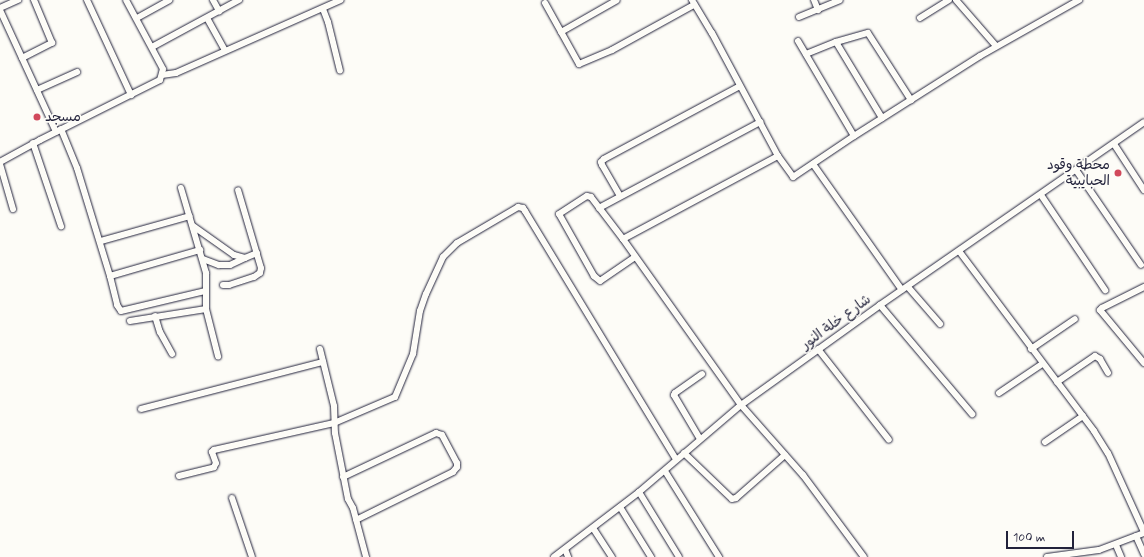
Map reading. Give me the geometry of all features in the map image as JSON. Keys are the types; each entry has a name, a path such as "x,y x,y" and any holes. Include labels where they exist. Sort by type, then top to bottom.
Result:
{"street":[{"path":"18,0 0,9 37,90 78,168 101,241 117,305 121,310 205,291"},
{"path":"22,58 52,43 34,0"},
{"path":"87,0 131,95"},
{"path":"13,209 0,163 33,143 155,84 160,80 163,69 126,0"},
{"path":"137,18 169,0"},
{"path":"213,0 219,11"},
{"path":"152,47 239,0"},
{"path":"162,75 176,73 225,50 341,0"},
{"path":"561,32 606,3 617,0"},
{"path":"814,0 818,10"},
{"path":"799,17 840,0"},
{"path":"920,18 949,0"},
{"path":"956,0 996,46"},
{"path":"546,3 579,64 612,50 693,2 712,33 778,156 794,177 854,136 996,46 1079,0"},
{"path":"323,9 328,22 340,71"},
{"path":"207,18 225,50"},
{"path":"806,54 836,42 868,33 911,100"},
{"path":"798,41 854,136"},
{"path":"836,42 882,118"},
{"path":"37,90 77,72"},
{"path":"620,196 602,165 601,162 604,159 740,86"},
{"path":"599,208 760,122"},
{"name":"شارع خلة النور","path":"554,557 639,492 741,405 880,305 959,252 1144,122"},
{"path":"33,143 61,226"},
{"path":"1114,144 1144,190"},
{"path":"623,240 778,156"},
{"path":"814,164 905,288 940,324"},
{"path":"1076,170 1141,265"},
{"path":"181,188 203,259 207,282 205,291 206,309 218,356"},
{"path":"223,285 229,285 249,279 260,273 261,268 238,190"},
{"path":"1041,195 1105,290"},
{"path":"635,257 600,281 594,276 559,214 587,196 599,208 623,240 741,405 803,475 864,557"},
{"path":"179,476 214,467 216,463 212,452 214,450 334,423 395,397 413,354 420,311 442,257 457,244 518,207 523,208 525,211 676,459"},
{"path":"101,241 190,216"},
{"path":"193,226 234,256 246,258"},
{"path":"110,276 200,250"},
{"path":"959,252 1108,453 1144,532 1116,545 1099,550 1047,557"},
{"path":"203,259 219,265 230,265 257,253"},
{"path":"1144,287 1100,310 1144,362"},
{"path":"880,305 972,414"},
{"path":"130,321 206,309"},
{"path":"155,316 160,332 172,354"},
{"path":"1031,349 1075,318"},
{"path":"320,349 334,406 334,423 343,477 348,499 356,520 366,557"},
{"path":"818,349 889,440"},
{"path":"1056,382 1095,356 1100,359 1108,373"},
{"path":"141,409 323,362"},
{"path":"999,393 1042,364"},
{"path":"700,439 674,395 675,392 702,374"},
{"path":"1045,442 1082,416"},
{"path":"343,477 436,433 442,435 457,463 457,467 453,472 356,520"},
{"path":"684,453 732,499 736,498 785,455"},
{"path":"664,471 719,557"},
{"path":"639,492 679,557"},
{"path":"232,498 252,557"},
{"path":"620,507 651,557"},
{"path":"593,528 612,557"},
{"path":"1136,536 1144,554"},
{"path":"1116,545 1121,557"},
{"path":"565,549 568,557"}],"place":[{"name":"مسجد","path":"37,117"},
{"name":"محطة وقود الحبايبية","path":"1118,173"}]}
